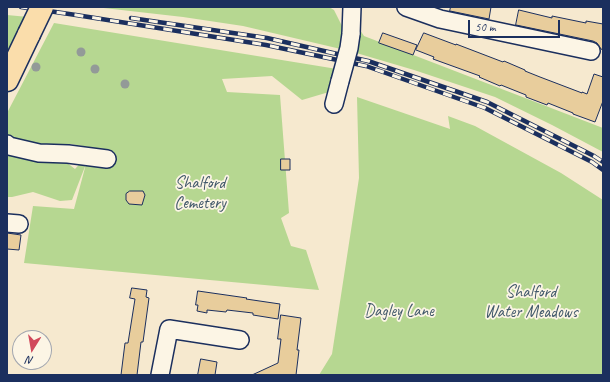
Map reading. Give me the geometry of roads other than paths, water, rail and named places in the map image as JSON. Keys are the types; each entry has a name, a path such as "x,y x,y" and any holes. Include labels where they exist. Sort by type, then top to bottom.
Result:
{"main road":[{"path":"7,80 42,7"}],"street":[{"path":"406,7 440,19 590,51"},
{"path":"334,104 350,48 351,34 349,9"},
{"path":"7,144 9,146 39,153 68,154 107,159"},
{"path":"160,375 169,329 240,340"}],"railway":[{"path":"21,7 266,45 366,66 485,108 592,162 603,170"},
{"path":"131,18 267,38 368,61 487,102 603,162"}],"park label":[{"name":"Shalford Cemetery","path":"200,194"},
{"name":"Shalford Water Meadows","path":"531,303"},
{"name":"Dagley Lane","path":"399,312"}]}
